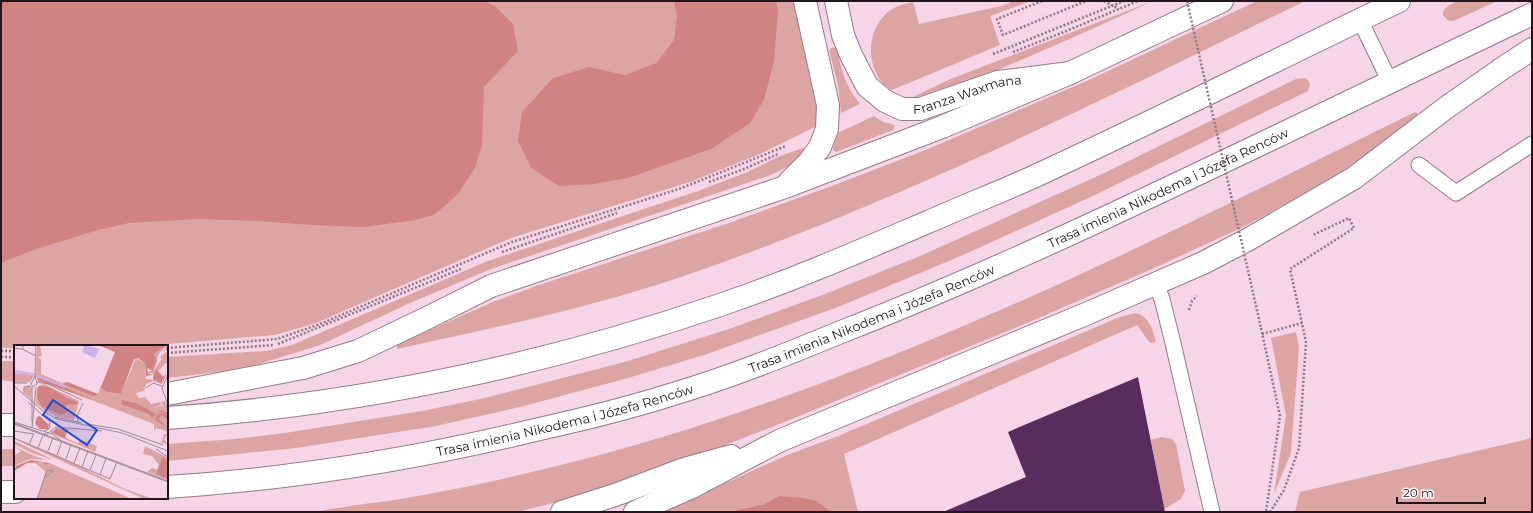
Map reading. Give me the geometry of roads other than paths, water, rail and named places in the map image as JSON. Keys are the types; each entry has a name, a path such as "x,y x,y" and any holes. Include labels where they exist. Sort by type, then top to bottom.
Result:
{"main road":[{"path":"785,187 820,147 827,130 828,106 805,1"},
{"name":"Franza Waxmana","path":"836,1 843,35 851,55 867,86 885,102 902,109 920,109 933,106 998,82 1070,73"},
{"path":"168,394 304,368 358,351 425,320 491,286 785,187 942,127 1070,73 1222,1"},
{"path":"168,418 217,415 336,400 412,387 485,372 581,347 703,311 866,249 1029,178 1399,1"},
{"name":"Trasa imienia Nikodema i Józefa Renców","path":"168,487 242,480 377,463 488,441 593,417 670,395 747,369 1000,267 1532,14"},
{"path":"635,512 692,487 775,444 1030,338 1203,263 1249,239 1354,178 1447,107 1502,68 1532,49"},
{"path":"562,512 615,495 684,469 775,444"},
{"path":"1,492 14,492"}],"lane":[{"path":"1360,20 1390,82"},
{"path":"1419,165 1456,193 1532,144"},
{"path":"1156,284 1162,299 1172,339 1212,512"}]}
